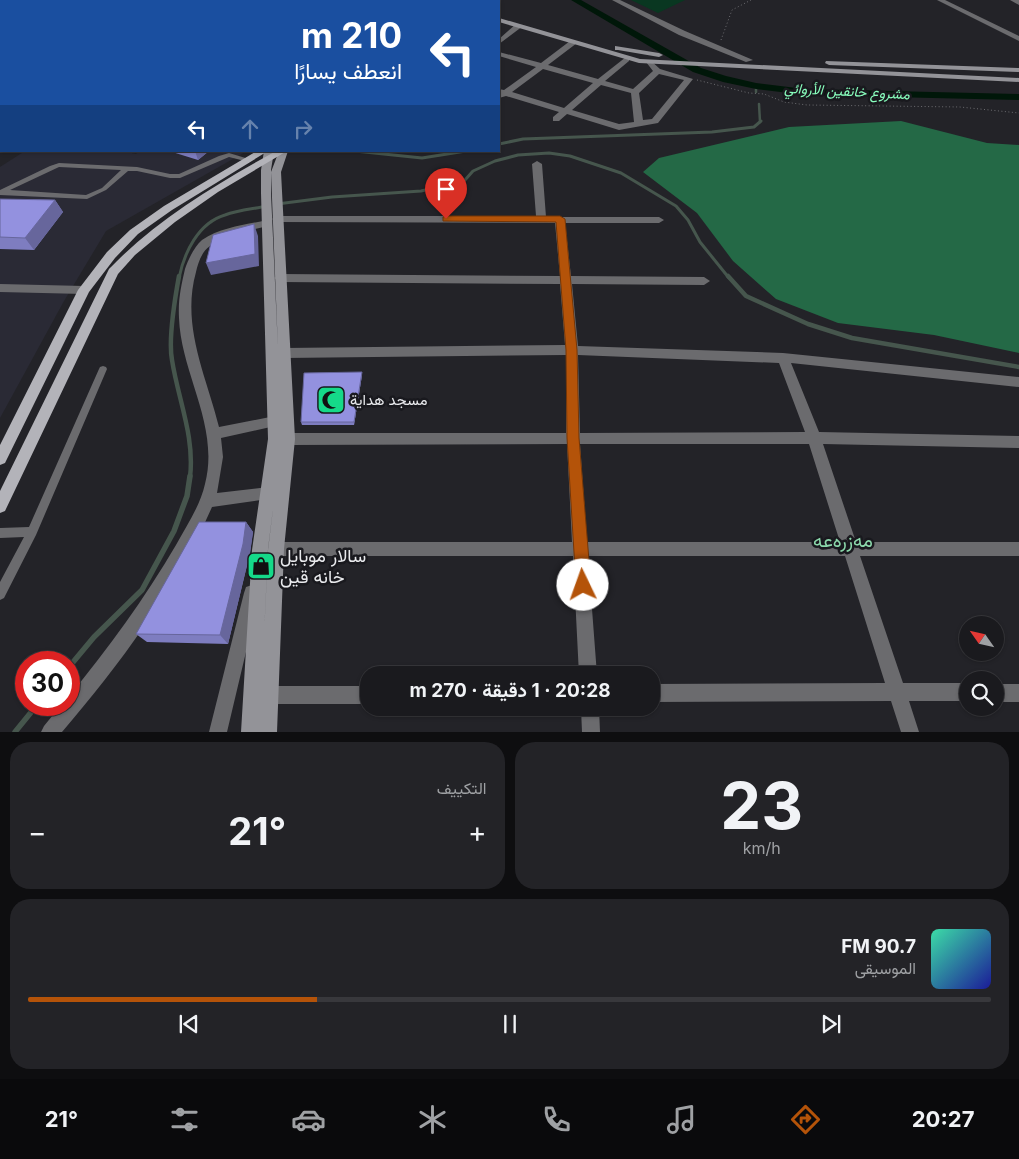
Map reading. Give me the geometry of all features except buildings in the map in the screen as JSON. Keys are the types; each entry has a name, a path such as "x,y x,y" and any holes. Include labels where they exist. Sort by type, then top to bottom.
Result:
{"main road":[{"path":"500,12 632,51 667,56 696,65 1019,80"},
{"path":"500,20 626,59 650,62 749,60 1019,70"},
{"path":"626,59 632,51"},
{"path":"271,192 277,166 284,152"},
{"path":"0,459 84,290 111,255 134,232 181,199 249,160 267,154"},
{"path":"250,732 260,563 275,439 272,219 267,154"},
{"path":"0,506 113,272 142,241 165,223 267,154"},
{"path":"268,732 276,549 288,439 280,278 272,219"}],"street":[{"path":"614,0 668,27 749,60"},
{"path":"940,0 1019,39"},
{"path":"1013,0 1019,3"},
{"path":"500,41 519,26"},
{"path":"501,94 573,43"},
{"path":"500,54 635,92"},
{"path":"556,119 626,59"},
{"path":"501,94 620,127 655,121 688,79 657,71 650,62"},
{"path":"635,92 657,71"},
{"path":"635,92 639,124"},
{"path":"536,164 540,219"},
{"path":"50,732 119,648 138,620 172,566 206,501 216,467 216,443 196,371 186,327 184,305 188,275 199,251 206,243 220,236 272,219 659,220"},
{"path":"560,219 572,350 573,438 588,666"},
{"path":"280,278 704,281"},
{"path":"0,288 84,290"},
{"path":"284,353 572,350 783,358 1019,382"},
{"path":"783,358 814,438 910,732"},
{"path":"214,434 274,421"},
{"path":"288,439 814,438 1019,442"},
{"path":"206,501 268,493"},
{"path":"276,549 1019,549"},
{"path":"218,732 260,563"},
{"path":"660,693 959,692"},
{"path":"1004,693 1019,693"},
{"path":"269,695 360,694"},
{"path":"590,716 591,732"}],"lane":[{"path":"1,192 52,167 59,166 137,169 170,176 180,176 221,156 229,155 249,160"},
{"path":"1,192 87,197 104,189 126,169"},
{"path":"0,594 32,532 103,369"},
{"path":"0,533 32,532"}],"path":[{"path":"716,47 724,34 732,10 751,0"},
{"path":"688,79 764,94 784,102 960,107 1019,113"}],"shaded area":[{"path":"23,152 127,152 136,154 139,152 245,152 106,231 64,301 0,418 0,167"}],"green space":[{"path":"631,0 685,0 658,13"},
{"path":"901,121 987,143 1019,145 1019,353 934,335 838,323 776,299 733,261 697,213 643,172 659,158 789,127"}],"waterway":[{"name":"مشروع خانقين الأروائي","path":"575,0 697,70 723,79 756,86 805,92 1019,97"},
{"name":"مشروع خانقين الأروائي","path":"756,86 756,92"},
{"path":"759,104 760,122"},
{"path":"500,144 523,139 712,132 754,127 760,122"},
{"path":"365,152 422,158 460,152"},
{"path":"277,204 332,197 421,191 457,183 465,180 473,171 495,161 518,155 549,153 570,156 621,173 676,206 688,220 700,242 729,278"},
{"path":"179,278 189,249 207,225 215,219 230,213 267,206"},
{"path":"179,276 172,318 171,351 188,433 191,462 190,477"},
{"path":"728,276 746,296 808,324 852,338 1019,367"},
{"path":"80,654 94,637 142,590 174,531 187,496 190,476"},
{"path":"15,732 28,716"}],"place":[{"name":"مسجد هداية","path":"331,400"},
{"name":"سالار موبايل خانه قين","path":"261,566"}],"district":[{"name":"مەزرەعە","path":"843,540"}],"route":[{"path":"446,219 560,219 572,350 573,438 583,585"}]}
